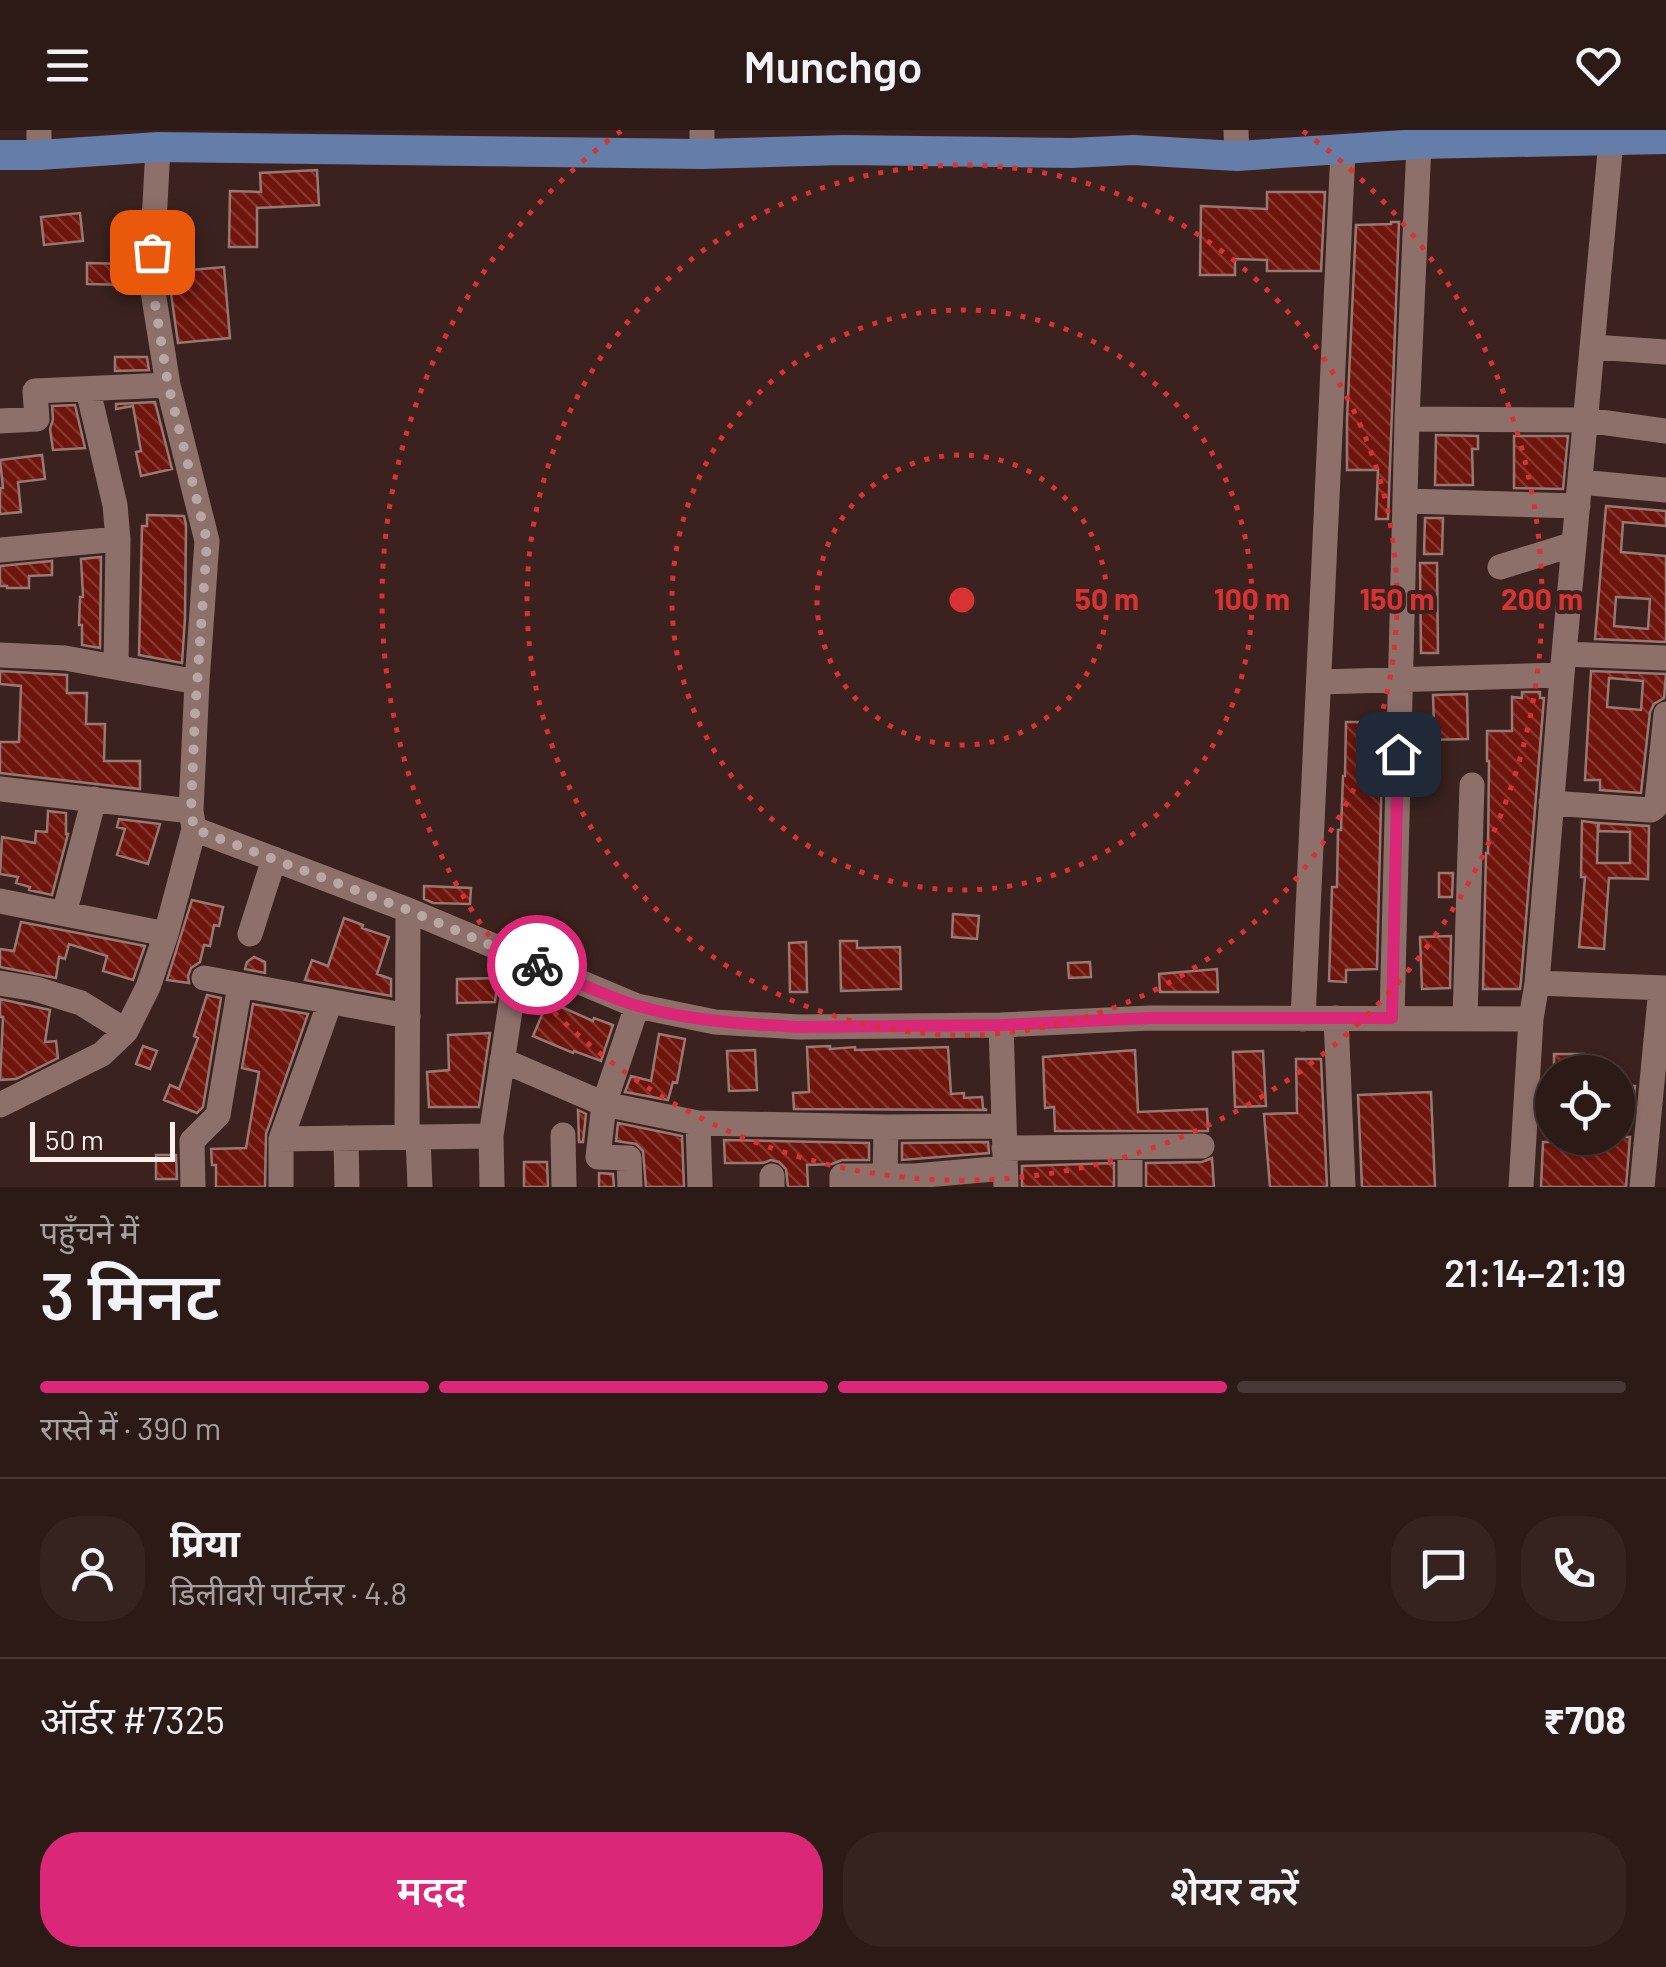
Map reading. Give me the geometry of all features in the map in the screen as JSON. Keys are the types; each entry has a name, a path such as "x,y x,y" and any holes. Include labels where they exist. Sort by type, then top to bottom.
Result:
{"main road":[{"path":"0,155 40,142 233,139 1132,140 1343,150 1612,136 1666,139"}],"street":[{"path":"1521,1187 1531,1019 1612,136"},
{"path":"0,1106 102,1054 126,1031 148,987 166,934 193,820 207,541 168,384 151,279 143,142"},
{"path":"1392,1018 1407,419 1419,144"},
{"path":"1303,1018 1343,150"},
{"path":"1592,347 1666,352"},
{"path":"0,421 37,419 35,392 168,384"},
{"path":"88,390 115,505 116,666"},
{"path":"1407,419 1586,420 1666,431"},
{"path":"1407,501 1666,490"},
{"path":"0,550 118,539"},
{"path":"1500,567 1574,544"},
{"path":"0,656 65,658 197,682"},
{"path":"1319,682 1666,658"},
{"path":"1551,803 1651,810 1656,807 1666,714"},
{"path":"1466,1018 1472,785"},
{"path":"0,789 94,800 193,820 274,859 408,910 637,1006 715,1022 799,1027 1001,1025 1150,1018 1531,1019"},
{"path":"64,914 94,800"},
{"path":"250,934 274,859"},
{"path":"0,901 166,934"},
{"path":"408,910 413,1137 420,1187"},
{"path":"492,1187 491,1136 518,957"},
{"path":"204,978 408,1016"},
{"path":"0,983 80,1003 126,1031"},
{"path":"1537,983 1664,988 1660,1073 1642,1187"},
{"path":"193,1187 192,1142 218,1115 240,985"},
{"path":"281,1187 280,1139 330,1002"},
{"path":"630,1187 629,1158 598,1156 604,1104 637,1006"},
{"path":"1336,1018 1343,1187"},
{"path":"1001,1025 1005,1157"},
{"path":"502,1060 604,1104 698,1123 886,1127 1005,1157"},
{"path":"698,1123 700,1187"},
{"path":"886,1127 886,1176"},
{"path":"563,1135 564,1187"},
{"path":"280,1139 491,1136"},
{"path":"346,1138 347,1187"},
{"path":"1130,1146 1130,1187"},
{"path":"842,1187 842,1176 886,1176 915,1181 1005,1157 1130,1146 1202,1146"}],"building":[{"path":"317,170 319,205 257,208 257,247 229,247 230,191 261,192 260,173"},
{"path":"1267,192 1325,192 1321,271 1267,271 1267,260 1235,259 1235,275 1200,275 1201,206 1267,209"},
{"path":"80,213 83,241 44,245 41,217"},
{"path":"1399,222 1388,519 1376,519 1378,470 1347,470 1356,225"},
{"path":"87,263 131,264 131,285 87,284"},
{"path":"224,267 230,338 178,343 168,272"},
{"path":"115,357 147,357 149,370 115,371"},
{"path":"155,402 172,469 141,476 133,406 116,409 116,404"},
{"path":"75,405 85,448 53,450 52,406"},
{"path":"1436,435 1478,436 1478,449 1472,449 1473,485 1435,485"},
{"path":"1514,436 1568,436 1563,489 1514,488"},
{"path":"42,455 45,479 18,482 21,512 0,514 0,460"},
{"path":"1606,506 1666,511 1666,526 1623,522 1621,552 1666,556 1666,642 1595,639","holes":["1616,597 1650,599 1648,629 1614,626"]},
{"path":"147,515 184,516 182,663 139,655 142,526 147,526"},
{"path":"1425,518 1443,518 1442,554 1424,554"},
{"path":"101,557 100,648 82,645 79,625 83,597 81,559"},
{"path":"52,561 52,575 29,576 29,588 0,586 0,566"},
{"path":"1420,563 1437,563 1438,653 1421,653"},
{"path":"0,671 67,675 67,693 87,693 86,724 105,724 104,761 140,761 140,789 0,773 0,742 19,742 21,686 0,684"},
{"path":"1591,671 1666,674 1664,698 1650,712 1641,793 1600,790 1600,780 1585,780","holes":["1609,678 1643,681 1641,710 1607,707"]},
{"path":"1522,692 1540,692 1540,698 1544,698 1520,989 1483,989 1487,731 1512,731 1512,697 1522,698"},
{"path":"1467,694 1468,739 1426,740 1426,725 1434,725 1433,695"},
{"path":"1346,722 1383,722 1377,969 1346,970 1346,982 1329,981 1332,887 1337,887"},
{"path":"48,811 66,813 68,834 52,895 29,890 30,887 16,883 18,877 0,874 2,837 35,843 36,831 47,832"},
{"path":"119,819 160,824 148,864 117,855 125,829 117,827"},
{"path":"1582,821 1598,823 1597,863 1630,863 1630,832 1598,831 1599,823 1649,826 1648,879 1609,878 1604,949 1579,947 1585,877 1581,877"},
{"path":"1439,873 1453,873 1452,897 1439,897"},
{"path":"424,886 471,888 470,904 433,903 424,899"},
{"path":"192,900 223,907 219,926 214,925 210,946 204,945 200,962 191,968 189,983 167,980"},
{"path":"953,914 979,916 977,939 952,937"},
{"path":"344,918 389,937 377,974 391,979 391,996 305,980 312,960 328,966"},
{"path":"21,922 145,946 133,980 103,971 107,956 69,944 65,959 59,957 56,978 0,967 0,949 14,951"},
{"path":"1451,936 1450,988 1422,989 1420,937"},
{"path":"840,941 857,941 857,948 900,947 901,989 841,991"},
{"path":"806,942 807,992 790,992 789,943"},
{"path":"254,957 265,962 265,973 245,969"},
{"path":"1090,962 1091,977 1069,978 1068,963"},
{"path":"1217,969 1218,992 1160,992 1159,974"},
{"path":"498,978 495,1002 457,1003 457,979"},
{"path":"207,995 221,998 203,1107 197,1113 164,1100 170,1085 179,1089 198,1038 194,1036"},
{"path":"0,999 50,1010 45,1042 56,1041 58,1058 16,1079 0,1080"},
{"path":"548,1001 593,1021 594,1018 613,1025 601,1061 533,1036"},
{"path":"253,1004 308,1014 266,1134 265,1187 216,1187 211,1149 246,1148 259,1072 242,1068"},
{"path":"490,1033 479,1107 429,1107 427,1072 449,1070 448,1035"},
{"path":"659,1034 685,1039 677,1083 673,1082 668,1100 625,1092 631,1076 651,1081"},
{"path":"143,1046 157,1051 150,1069 136,1064"},
{"path":"807,1047 855,1050 948,1047 951,1094 982,1097 983,1108 987,1110 794,1109 793,1093 809,1092"},
{"path":"755,1050 757,1090 729,1091 727,1051"},
{"path":"1135,1050 1138,1112 1207,1109 1208,1131 1055,1131 1054,1107 1045,1108 1043,1057"},
{"path":"1263,1051 1266,1106 1235,1107 1233,1052"},
{"path":"1296,1059 1321,1059 1327,1187 1270,1187 1264,1114 1297,1113"},
{"path":"1431,1092 1435,1187 1362,1187 1358,1095"},
{"path":"578,1110 586,1114 583,1142 579,1142"},
{"path":"618,1123 682,1136 684,1187 646,1187 643,1151 636,1144 616,1141"},
{"path":"724,1140 869,1143 869,1160 807,1165 808,1187 788,1187 786,1169 779,1162 725,1163"},
{"path":"988,1142 989,1153 902,1160 902,1143"},
{"path":"156,1155 176,1155 177,1179 156,1179"},
{"path":"1542,1155 1629,1155 1626,1187 1541,1187"},
{"path":"1212,1158 1214,1187 1146,1187 1146,1163 1202,1162"},
{"path":"524,1162 547,1162 548,1187 524,1187"},
{"path":"1114,1163 1114,1187 1022,1187 1022,1166"},
{"path":"599,1173 613,1174 614,1187 599,1187"}],"way so far":[{"path":"152,252 151,279 168,384 207,541 195,714 191,810 194,829 408,910 537,965"}],"route":[{"path":"537,965 637,1006 715,1022 771,1026 1001,1025 1150,1018 1392,1018 1398,754"}]}
